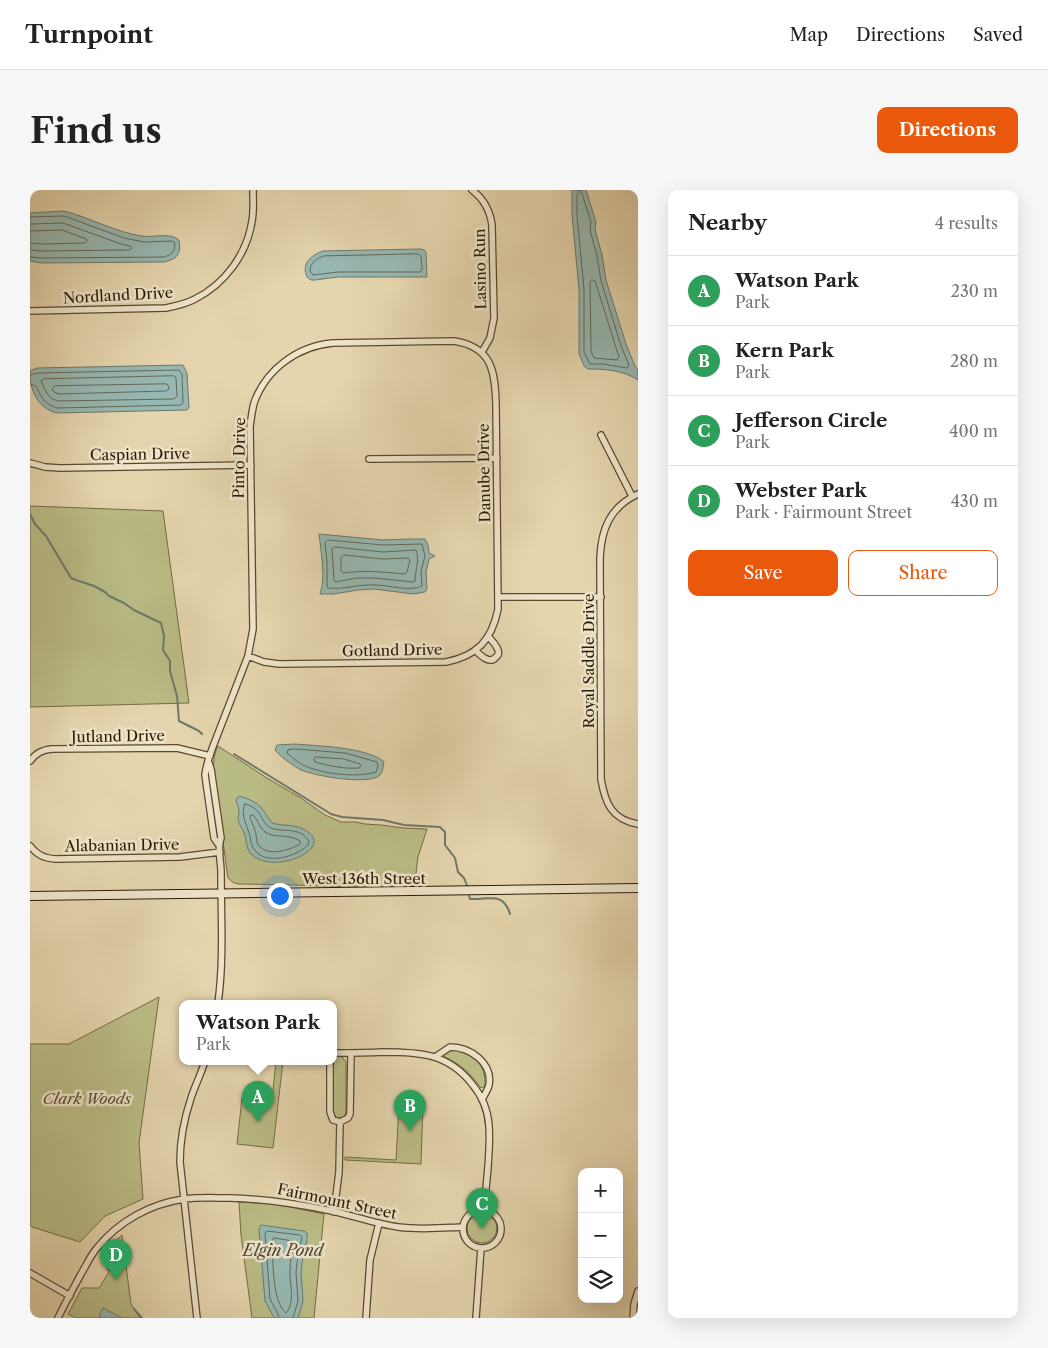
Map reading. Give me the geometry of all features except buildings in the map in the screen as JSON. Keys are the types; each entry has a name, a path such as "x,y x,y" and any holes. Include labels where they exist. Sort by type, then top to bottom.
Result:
{"street":[{"name":"Nordland Drive","path":"30,311 166,308 195,299 220,282 236,264 242,253 247,242 252,220 253,190"},
{"name":"Lasino Run","path":"472,190 485,204 490,214 492,225 494,318 490,338 482,352"},
{"name":"Pinto Drive","path":"218,1000 221,863 218,844 214,838 205,769 248,656 253,629 250,426 258,394 275,370 300,352 317,345 442,341 464,343 482,352"},
{"name":"Danube Drive","path":"482,352 493,371 495,380 498,597"},
{"path":"601,435 635,495"},
{"path":"369,459 497,458"},
{"name":"Caspian Drive","path":"30,463 60,468 251,465"},
{"name":"Royal Saddle Drive","path":"635,495 614,511 604,529 600,549 601,780 608,806 623,819 638,824"},
{"path":"498,597 601,597"},
{"name":"Gotland Drive","path":"248,656 264,662 280,664 446,662 463,657 475,650 488,636 494,625 498,609 498,597"},
{"path":"475,650 488,660 496,658 498,651 488,636"},
{"name":"Jutland Drive","path":"30,761 36,754 52,749 177,748 209,760"},
{"name":"Alabanian Drive","path":"30,846 42,857 55,859 180,857 220,852"},
{"name":"West 136th Street","path":"30,896 638,888"},
{"path":"435,1057 450,1047 466,1050 476,1055 488,1073 488,1087 482,1100"},
{"path":"337,1053 408,1052 425,1054 444,1060 458,1069 475,1088 488,1115 484,1210"},
{"path":"330,1065 330,1112 333,1120 340,1122 348,1118 350,1114 351,1053"},
{"path":"197,1318 180,1162 181,1137 190,1099 203,1065"},
{"path":"334,1212 339,1172 340,1122"},
{"name":"Fairmount Street","path":"58,1318 97,1248 129,1219 165,1203 184,1199 244,1198 270,1200 409,1228 463,1227"},
{"path":"484,1210 494,1213 498,1218 502,1231 496,1242 481,1248 470,1243 466,1238 463,1227 465,1219 469,1215 484,1210"},
{"path":"366,1318 370,1260 379,1223"},
{"path":"476,1318 481,1248"},
{"path":"30,1273 70,1296"},
{"path":"633,1318 634,1304 638,1291"}],"green space":[{"path":"30,506 163,511 189,703 30,707"},
{"path":"218,746 325,815 341,822 427,829 418,857 415,881 411,888 234,883 228,878 214,777 214,761"},
{"name":"Clark Woods","path":"159,997 139,1143 143,1199 105,1216 80,1242 32,1227 30,1225 30,1044 69,1044"},
{"path":"458,1050 470,1055 479,1063 484,1073 485,1086 481,1088 465,1069 443,1056 448,1051"},
{"path":"337,1056 342,1057 346,1062 346,1112 344,1117 338,1118 332,1115 332,1065 337,1065"},
{"path":"276,1065 283,1065 273,1148 237,1144 242,1098 272,1101"},
{"path":"399,1104 423,1105 421,1164 345,1160 345,1157 396,1160"},
{"path":"239,1202 275,1204 324,1214 314,1318 252,1318 241,1235"},
{"path":"482,1213 488,1214 496,1222 496,1234 488,1242 482,1243 476,1242 468,1234 467,1228 468,1222 476,1214"},
{"path":"122,1235 131,1304 140,1318 76,1318 68,1314 82,1288 99,1288 109,1272 101,1255"}],"water":[{"path":"572,190 586,190 596,222 595,229 606,280 626,344 638,370 638,380 620,372 588,369 584,366 579,353 579,289 572,215"},
{"path":"64,211 132,234 171,236 179,240 178,255 164,262 41,263 30,261 30,213"},
{"path":"421,249 426,252 427,277 338,277 311,280 305,272 308,261 323,251"},
{"path":"183,365 187,373 189,408 187,410 56,413 39,402 33,391 30,378 30,371 37,368"},
{"path":"319,534 383,540 425,539 429,553 435,556 429,559 426,572 427,589 425,592 413,594 374,589 320,594 323,573"},
{"path":"295,744 342,748 366,753 384,762 382,772 379,776 372,779 352,780 306,772 289,763 275,750 277,745"},
{"path":"240,796 259,806 272,823 304,829 314,839 313,846 297,858 286,861 273,862 261,860 251,854 248,850 244,832 238,821 239,810 236,800"},
{"name":"Elgin Pond","path":"261,1225 307,1233 301,1273 303,1301 298,1318 275,1318 265,1301 259,1229"},
{"path":"103,1308 122,1318 103,1318 99,1316"}],"waterway":[{"path":"30,514 35,524 46,536 71,578 94,586 134,610 161,623 164,636 163,650 170,661 170,671 177,696 179,721 202,734"},
{"path":"234,754 331,814 342,817 383,820 404,825 440,827 445,832 445,845 455,858 458,872 464,878 468,888"},
{"path":"468,893 470,899 499,899 507,907 510,914"},
{"path":"134,1309 142,1318"}],"place":[{"name":"Watson Park","path":"258,1122"},
{"name":"Kern Park","path":"410,1131"},
{"name":"Jefferson Circle","path":"482,1229"},
{"name":"Webster Park","path":"116,1280"}]}
